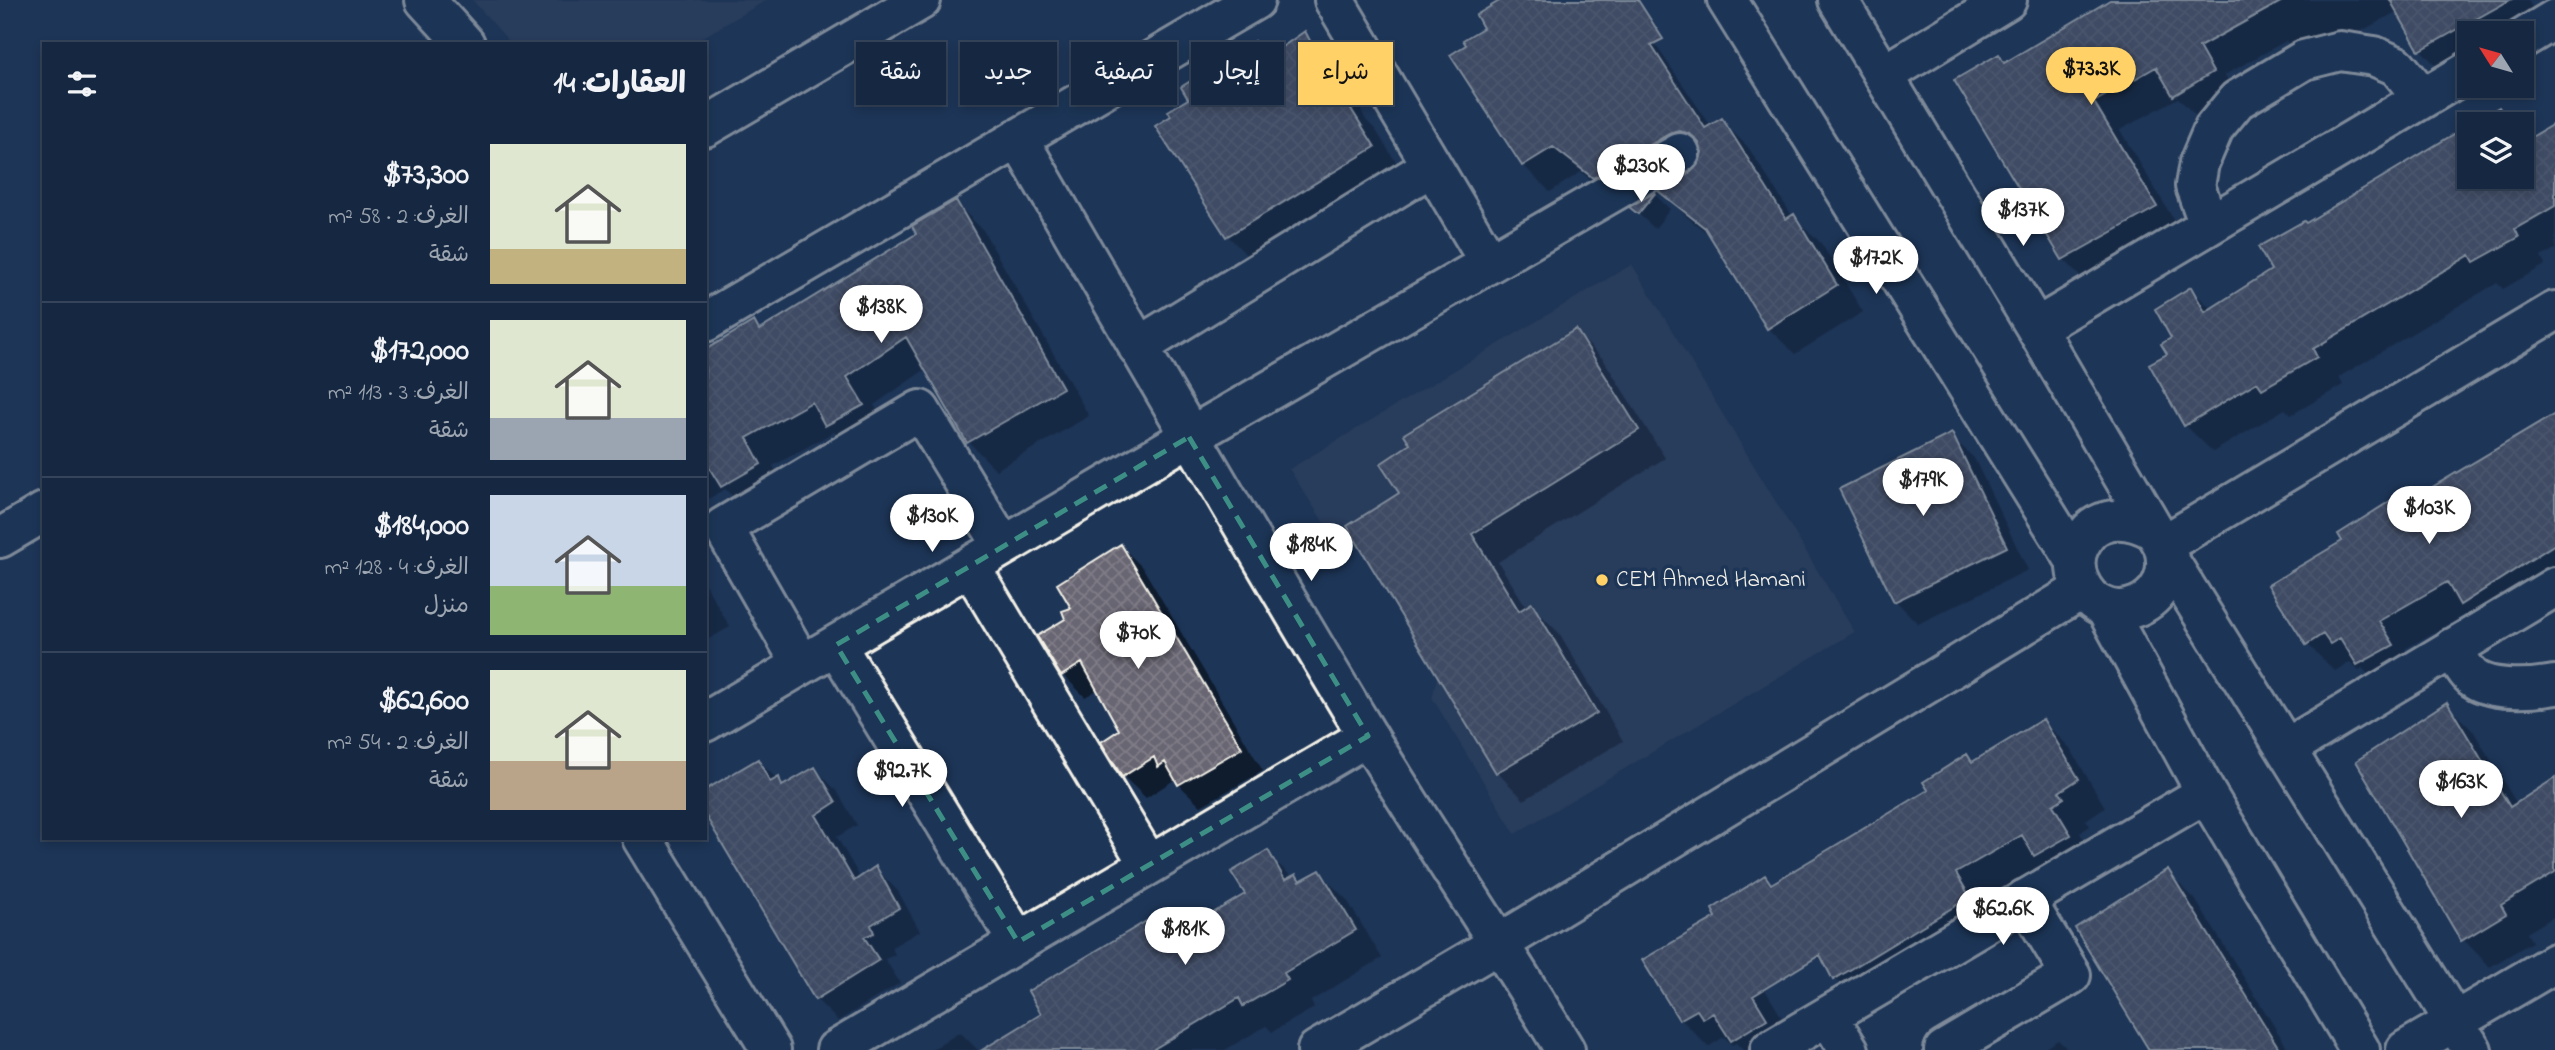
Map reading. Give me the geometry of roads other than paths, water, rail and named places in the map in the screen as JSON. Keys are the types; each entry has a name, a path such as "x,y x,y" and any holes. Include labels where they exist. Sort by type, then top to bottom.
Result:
{"street":[{"path":"425,0 463,42"},
{"path":"707,126 921,0"},
{"path":"707,322 1255,0"},
{"path":"1334,0 1489,262"},
{"path":"1727,0 2088,585 2206,793 2360,1050"},
{"path":"1838,0 2036,328 2161,544 2464,1036"},
{"path":"1884,75 2007,0"},
{"path":"2534,32 2555,19"},
{"path":"2209,225 2195,186 2199,163 2214,128 2237,100 2304,60 2340,51 2374,56 2397,66 2423,98"},
{"path":"2036,328 2457,78"},
{"path":"1018,138 1189,437 1368,736 1565,1050"},
{"path":"707,721 1189,437 1680,153"},
{"path":"1138,347 1432,166"},
{"path":"2161,544 2555,311"},
{"path":"802,665 723,527 920,410 1003,546"},
{"path":"0,538 42,513"},
{"path":"2112,519 2141,523 2161,544 2166,573 2150,600 2137,607 2121,610 2088,585 2079,545 2087,533 2098,524 2112,519"},
{"path":"970,566 1149,865"},
{"path":"1317,1050 1500,943 2088,585"},
{"path":"2287,748 2555,587"},
{"path":"836,645 1018,942"},
{"path":"2452,648 2472,677 2495,685 2532,689 2555,685"},
{"path":"836,1050 1368,736"},
{"path":"1770,1050 2206,793"},
{"path":"643,840 771,1050"},
{"path":"1944,1050 2071,975 2025,900"},
{"path":"2406,1050 2464,1036 2555,963"},
{"path":"1828,1016 1849,1050"}],"place":[{"name":"CEM Ahmed Hamani","path":"1602,580"}]}
